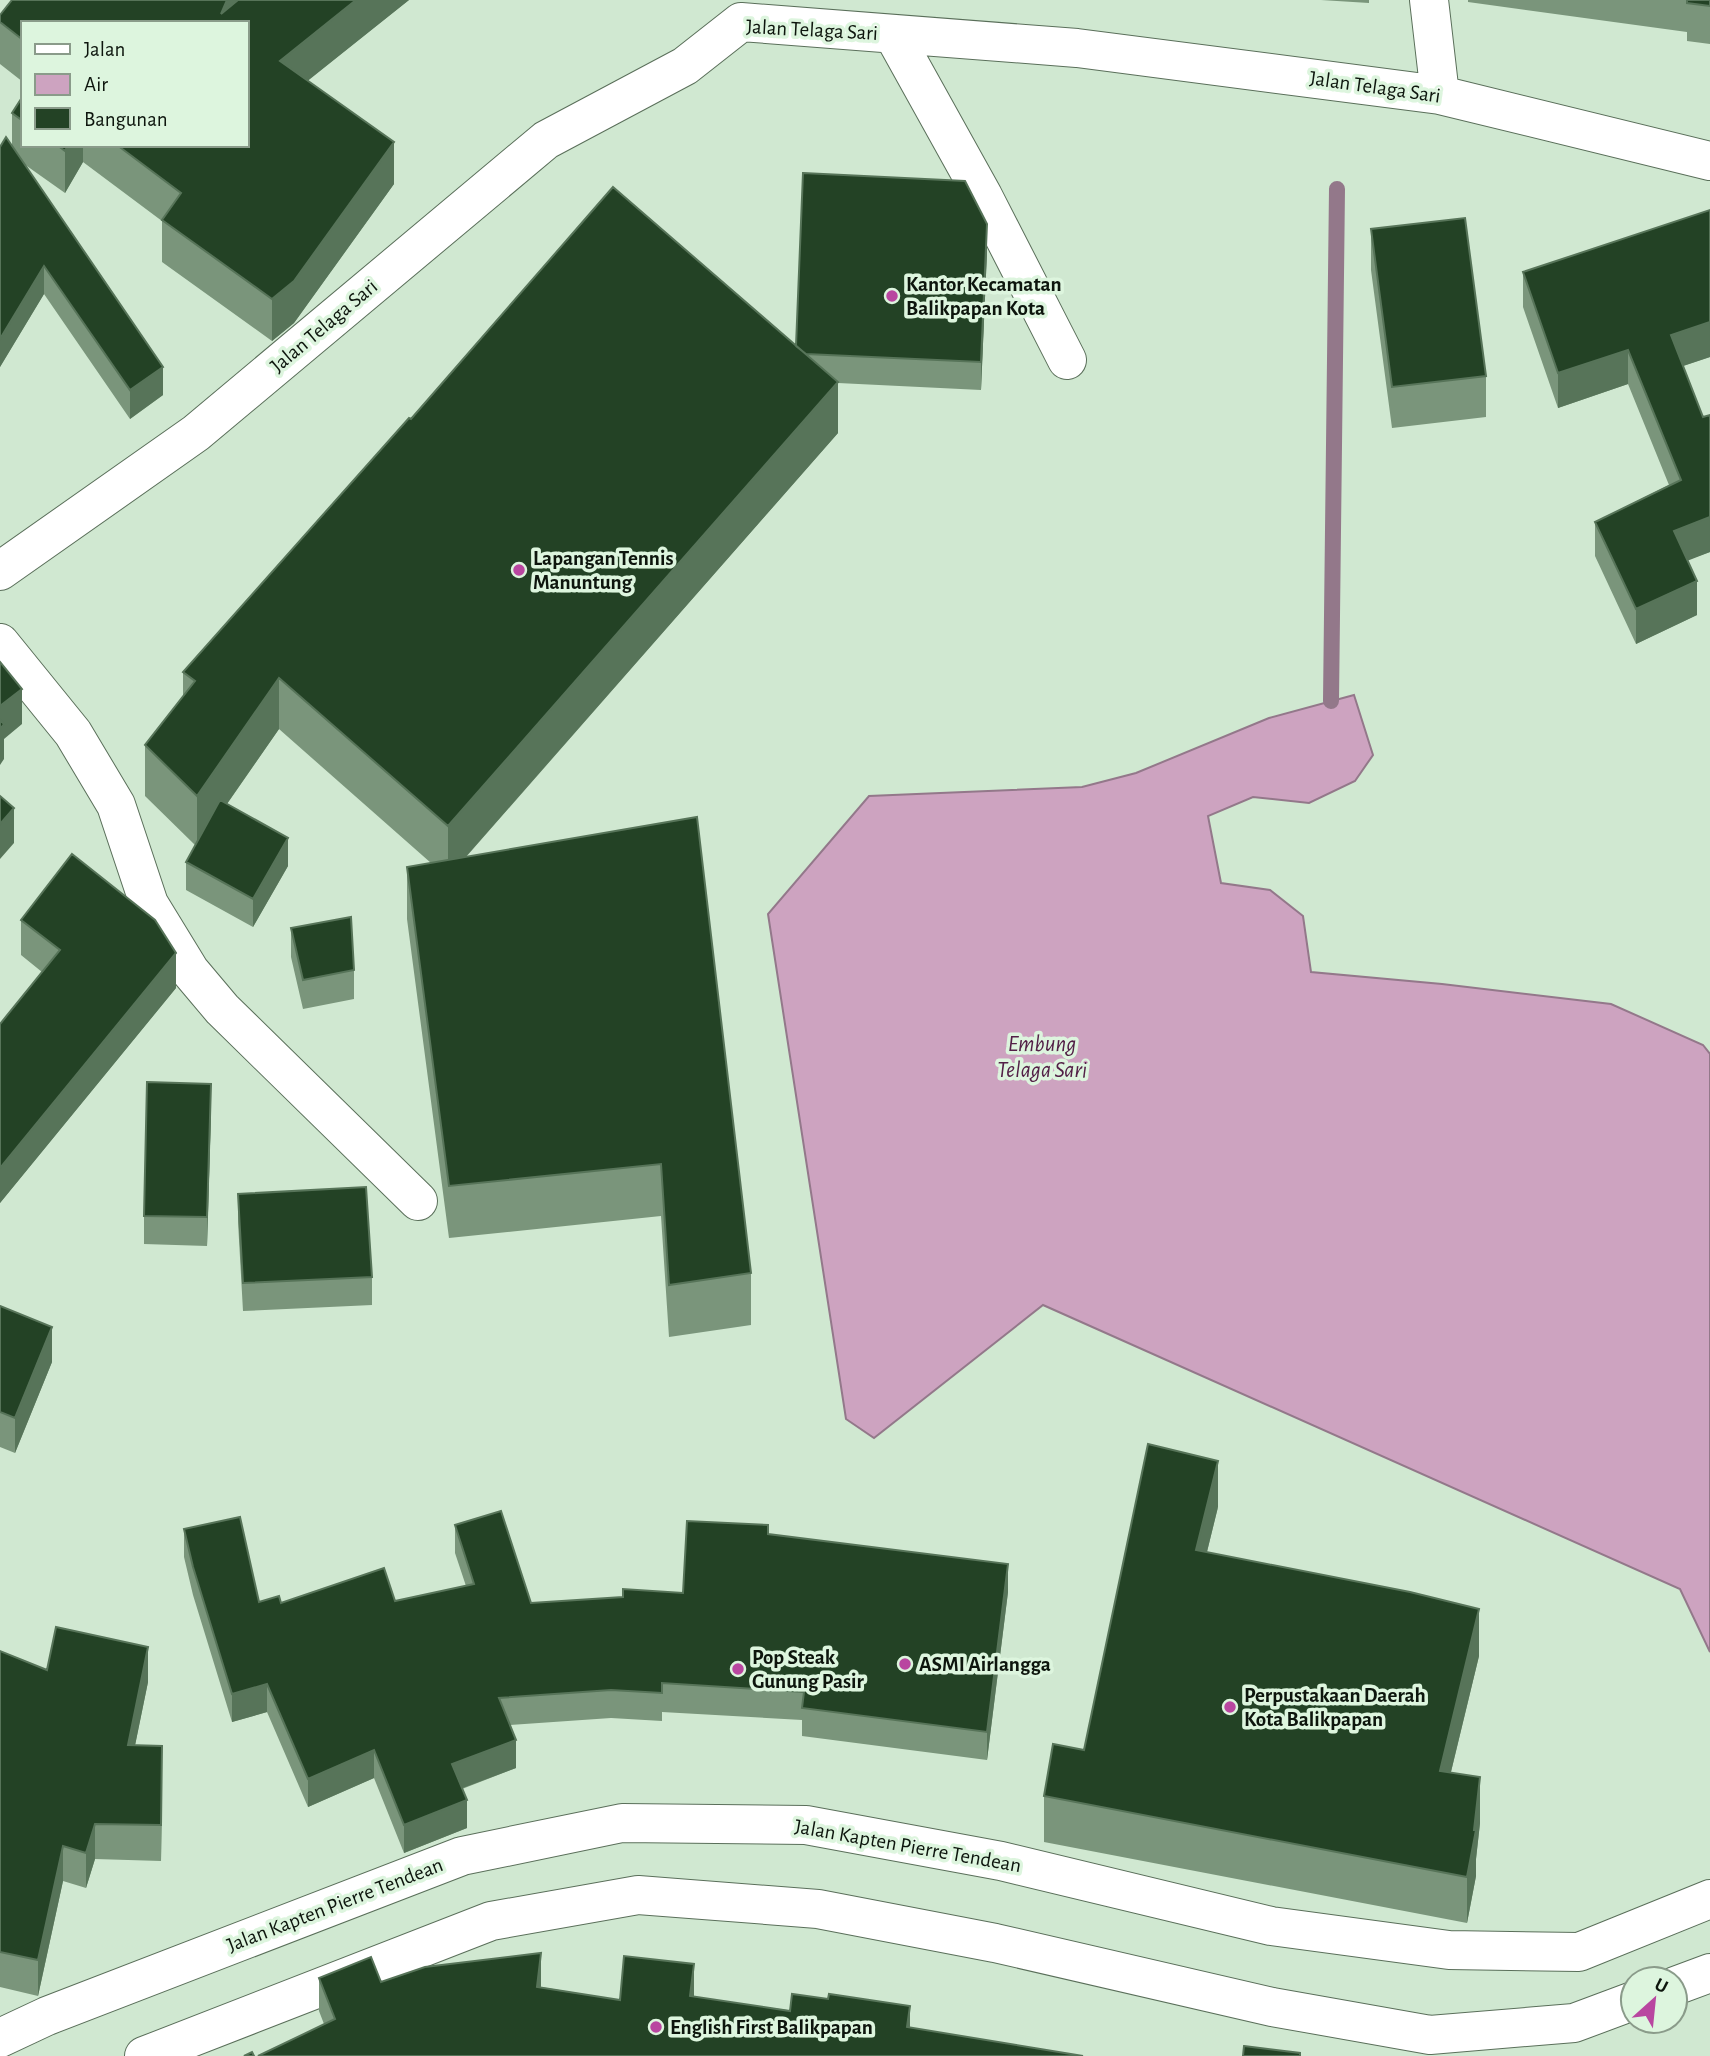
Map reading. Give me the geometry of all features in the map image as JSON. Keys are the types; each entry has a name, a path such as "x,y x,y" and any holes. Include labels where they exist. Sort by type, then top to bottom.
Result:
{"street":[{"path":"1429,0 1440,95"},
{"name":"Jalan Telaga Sari","path":"0,571 196,433 546,140 684,66 741,11 892,34 1077,48 1440,95 1710,161"},
{"path":"892,34 983,196 1067,360"},
{"path":"0,643 73,733 116,805 149,904 190,971 222,1009 418,1201"},
{"name":"Jalan Kapten Pierre Tendean","path":"0,2038 47,2016 462,1856 622,1823 806,1825 1001,1861 1271,1926 1449,1950 1579,1952 1710,1899"},
{"path":"144,2056 491,1921 638,1895 818,1909 995,1943 1272,2007 1430,2035 1574,2023 1619,2006"},
{"path":"1689,1981 1710,1973"}],"water":[{"name":"Embung Telaga Sari","path":"1354,695 1373,755 1355,781 1309,803 1253,797 1208,816 1221,883 1270,890 1303,916 1311,972 1611,1004 1703,1045 1710,1054 1710,1652 1680,1589 1043,1305 874,1438 846,1419 768,914 869,796 1082,787 1136,773 1269,718"}],"building":[{"path":"12,0 227,0 221,14 238,0 356,0 280,61 394,142 294,281 272,299 162,220 181,193 120,147 248,147 248,21 21,21 21,38 0,22 0,15"},
{"path":"1687,0 1710,0 1710,6 1687,3"},
{"path":"21,99 21,120 12,113"},
{"path":"6,137 163,367 130,390 44,266 0,339 0,147"},
{"name":"Kantor Kecamatan Balikpapan Kota","path":"803,173 965,181 987,224 981,362 806,354 796,346"},
{"name":"Lapangan Tennis Manuntung","path":"613,187 838,382 448,826 279,678 197,796 145,745 195,681 183,672 409,418 411,419"},
{"path":"1710,210 1710,322 1671,335 1703,417 1710,415 1710,517 1674,531 1697,581 1636,609 1595,522 1681,480 1628,350 1558,373 1523,272"},
{"path":"1465,218 1486,376 1392,387 1371,229"},
{"path":"0,662 22,689 0,706"},
{"path":"0,796 14,808 0,824"},
{"path":"220,800 288,838 253,899 186,862"},
{"path":"697,817 751,1273 669,1285 661,1164 449,1186 407,867"},
{"path":"72,854 155,920 176,953 0,1168 0,1024 60,950 21,920"},
{"path":"351,917 354,970 303,980 291,928"},
{"path":"147,1082 211,1084 207,1217 144,1216"},
{"path":"366,1187 372,1277 243,1283 238,1194"},
{"path":"0,1306 52,1327 15,1418 0,1412"},
{"path":"1148,1444 1218,1461 1196,1550 1410,1592 1479,1609 1440,1771 1480,1777 1476,1830 1467,1877 1044,1796 1053,1744 1084,1750"},
{"path":"501,1511 531,1603 623,1597 623,1589 683,1593 687,1521 768,1525 768,1534 1008,1564 987,1732 802,1708 804,1692 662,1683 662,1693 611,1690 499,1698 516,1740 452,1764 467,1800 404,1825 374,1750 308,1779 267,1684 232,1694 184,1529 240,1517 259,1602 279,1596 281,1603 384,1568 395,1601 474,1584 455,1525"},
{"path":"56,1627 148,1647 128,1745 162,1746 161,1825 95,1824 86,1853 63,1846 38,1960 0,1952 0,1651 47,1670"},
{"path":"541,1953 537,1987 620,2000 624,1956 694,1964 690,1996 790,2011 792,1994 828,1999 829,1994 910,2006 907,2027 1083,2056 258,2056 335,2019 319,1978 371,1957 381,1982 425,1967"},
{"path":"1244,2046 1300,2053 1300,2056 1243,2056"}],"waterway":[{"path":"1331,701 1337,189"}],"place":[{"name":"Kantor Kecamatan Balikpapan Kota","path":"892,296"},
{"name":"Lapangan Tennis Manuntung","path":"519,570"},
{"name":"ASMI Airlangga","path":"905,1664"},
{"name":"Pop Steak Gunung Pasir","path":"738,1669"},
{"name":"Perpustakaan Daerah Kota Balikpapan","path":"1230,1707"},
{"name":"English First Balikpapan","path":"656,2027"}]}
